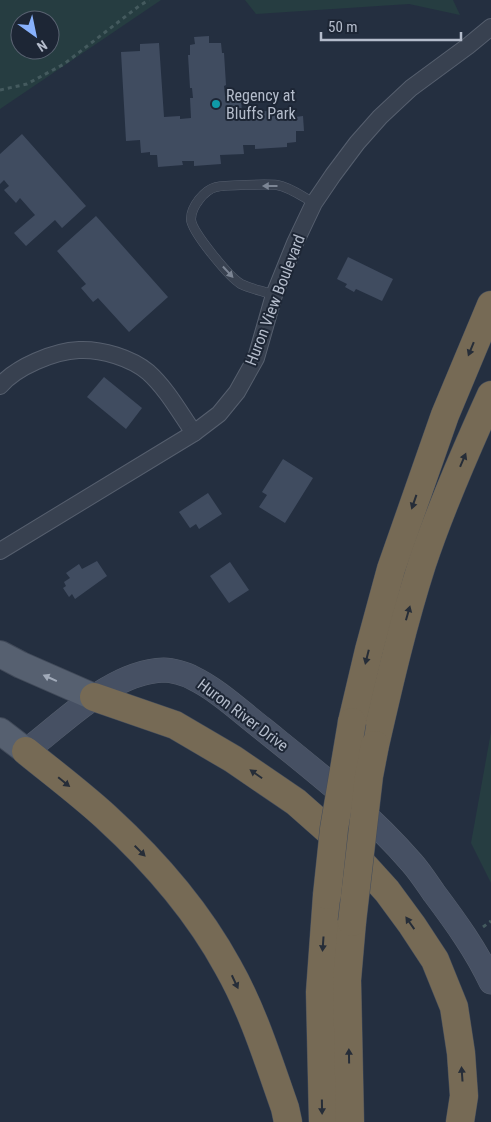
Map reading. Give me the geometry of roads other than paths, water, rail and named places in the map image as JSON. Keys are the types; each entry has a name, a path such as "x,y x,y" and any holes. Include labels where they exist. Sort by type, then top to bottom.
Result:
{"highway":[{"path":"323,1122 320,992 334,829 352,722 368,650 390,569 445,415 491,305"},
{"path":"350,1122 348,980 352,922 369,776 396,655 422,564 455,477 491,395"},
{"path":"94,697 174,725 233,759 296,802 348,848 387,891 435,960 454,1007 461,1053 464,1096 460,1122"},
{"path":"26,752 106,816 159,869 194,914 228,966 257,1027 288,1122"}],"main road":[{"path":"0,654 94,697"},
{"path":"0,731 26,752"}],"street":[{"name":"Huron View Boulevard","path":"0,552 194,434 219,414 237,392 256,358 274,295 314,203 357,143 380,117 411,88 491,27"},
{"path":"0,386 26,367 50,356 79,350 103,352 126,359 147,372 165,390 194,434"},
{"name":"Huron River Drive","path":"26,752 94,697 121,681 165,670 192,677 240,711 312,769 358,808 412,863 456,922 491,982"}],"lane":[{"path":"274,295 241,284 229,274 193,229 190,218 196,204 205,193 215,187 277,185 290,189 314,203"}],"place":[{"name":"Regency at Bluffs Park","path":"216,104"}]}
